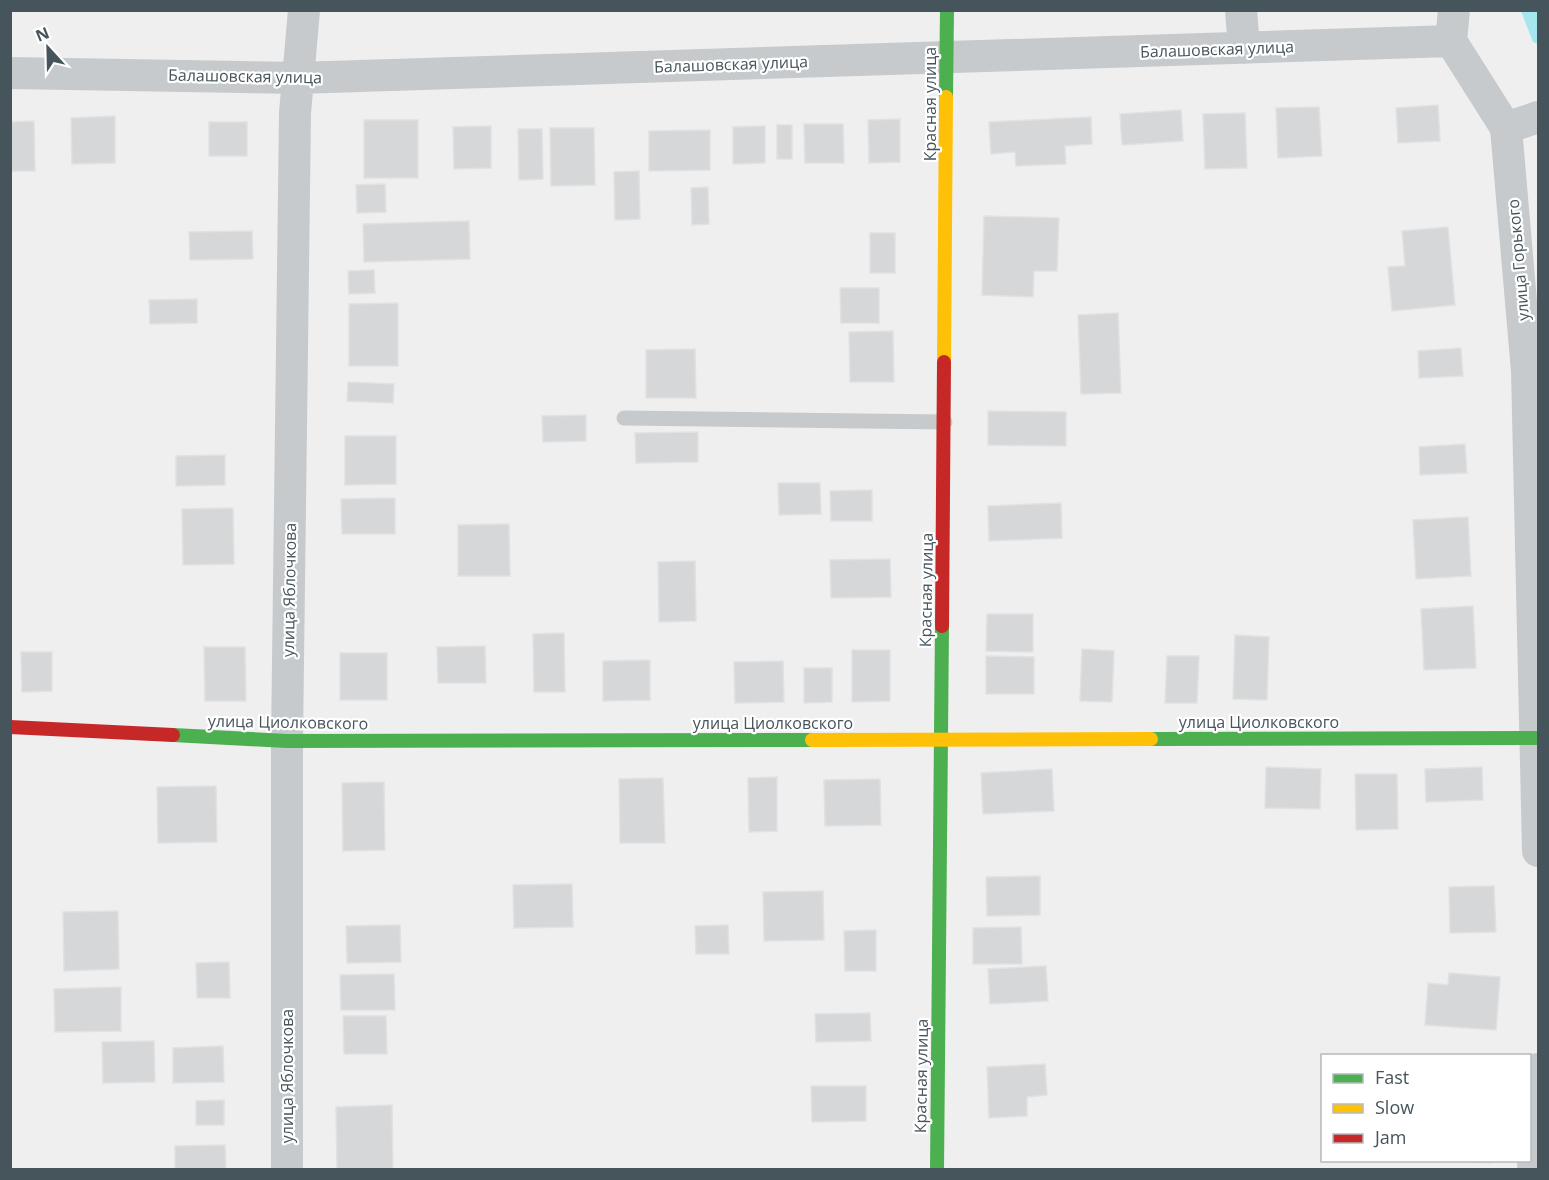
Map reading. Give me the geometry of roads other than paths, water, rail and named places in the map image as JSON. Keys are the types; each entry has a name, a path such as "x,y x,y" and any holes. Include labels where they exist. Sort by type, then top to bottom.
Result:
{"street":[{"name":"улица Яблочкова","path":"287,1170 287,741 297,78 304,10"},
{"name":"Красная улица","path":"937,1170 947,10"},
{"path":"1241,10 1244,48"},
{"path":"1451,41 1454,10"},
{"name":"Балашовская улица","path":"10,73 297,78 1451,41"},
{"name":"улица Горького","path":"1451,41 1506,129 1527,371 1539,850"},
{"path":"1506,129 1539,117"},
{"name":"улица Циолковского","path":"10,727 287,741 1536,738"},
{"path":"1533,1170 1539,1069"}],"lane":[{"path":"624,418 945,422"}],"water":[{"path":"1521,11 1538,11 1538,44 1533,42"}]}
